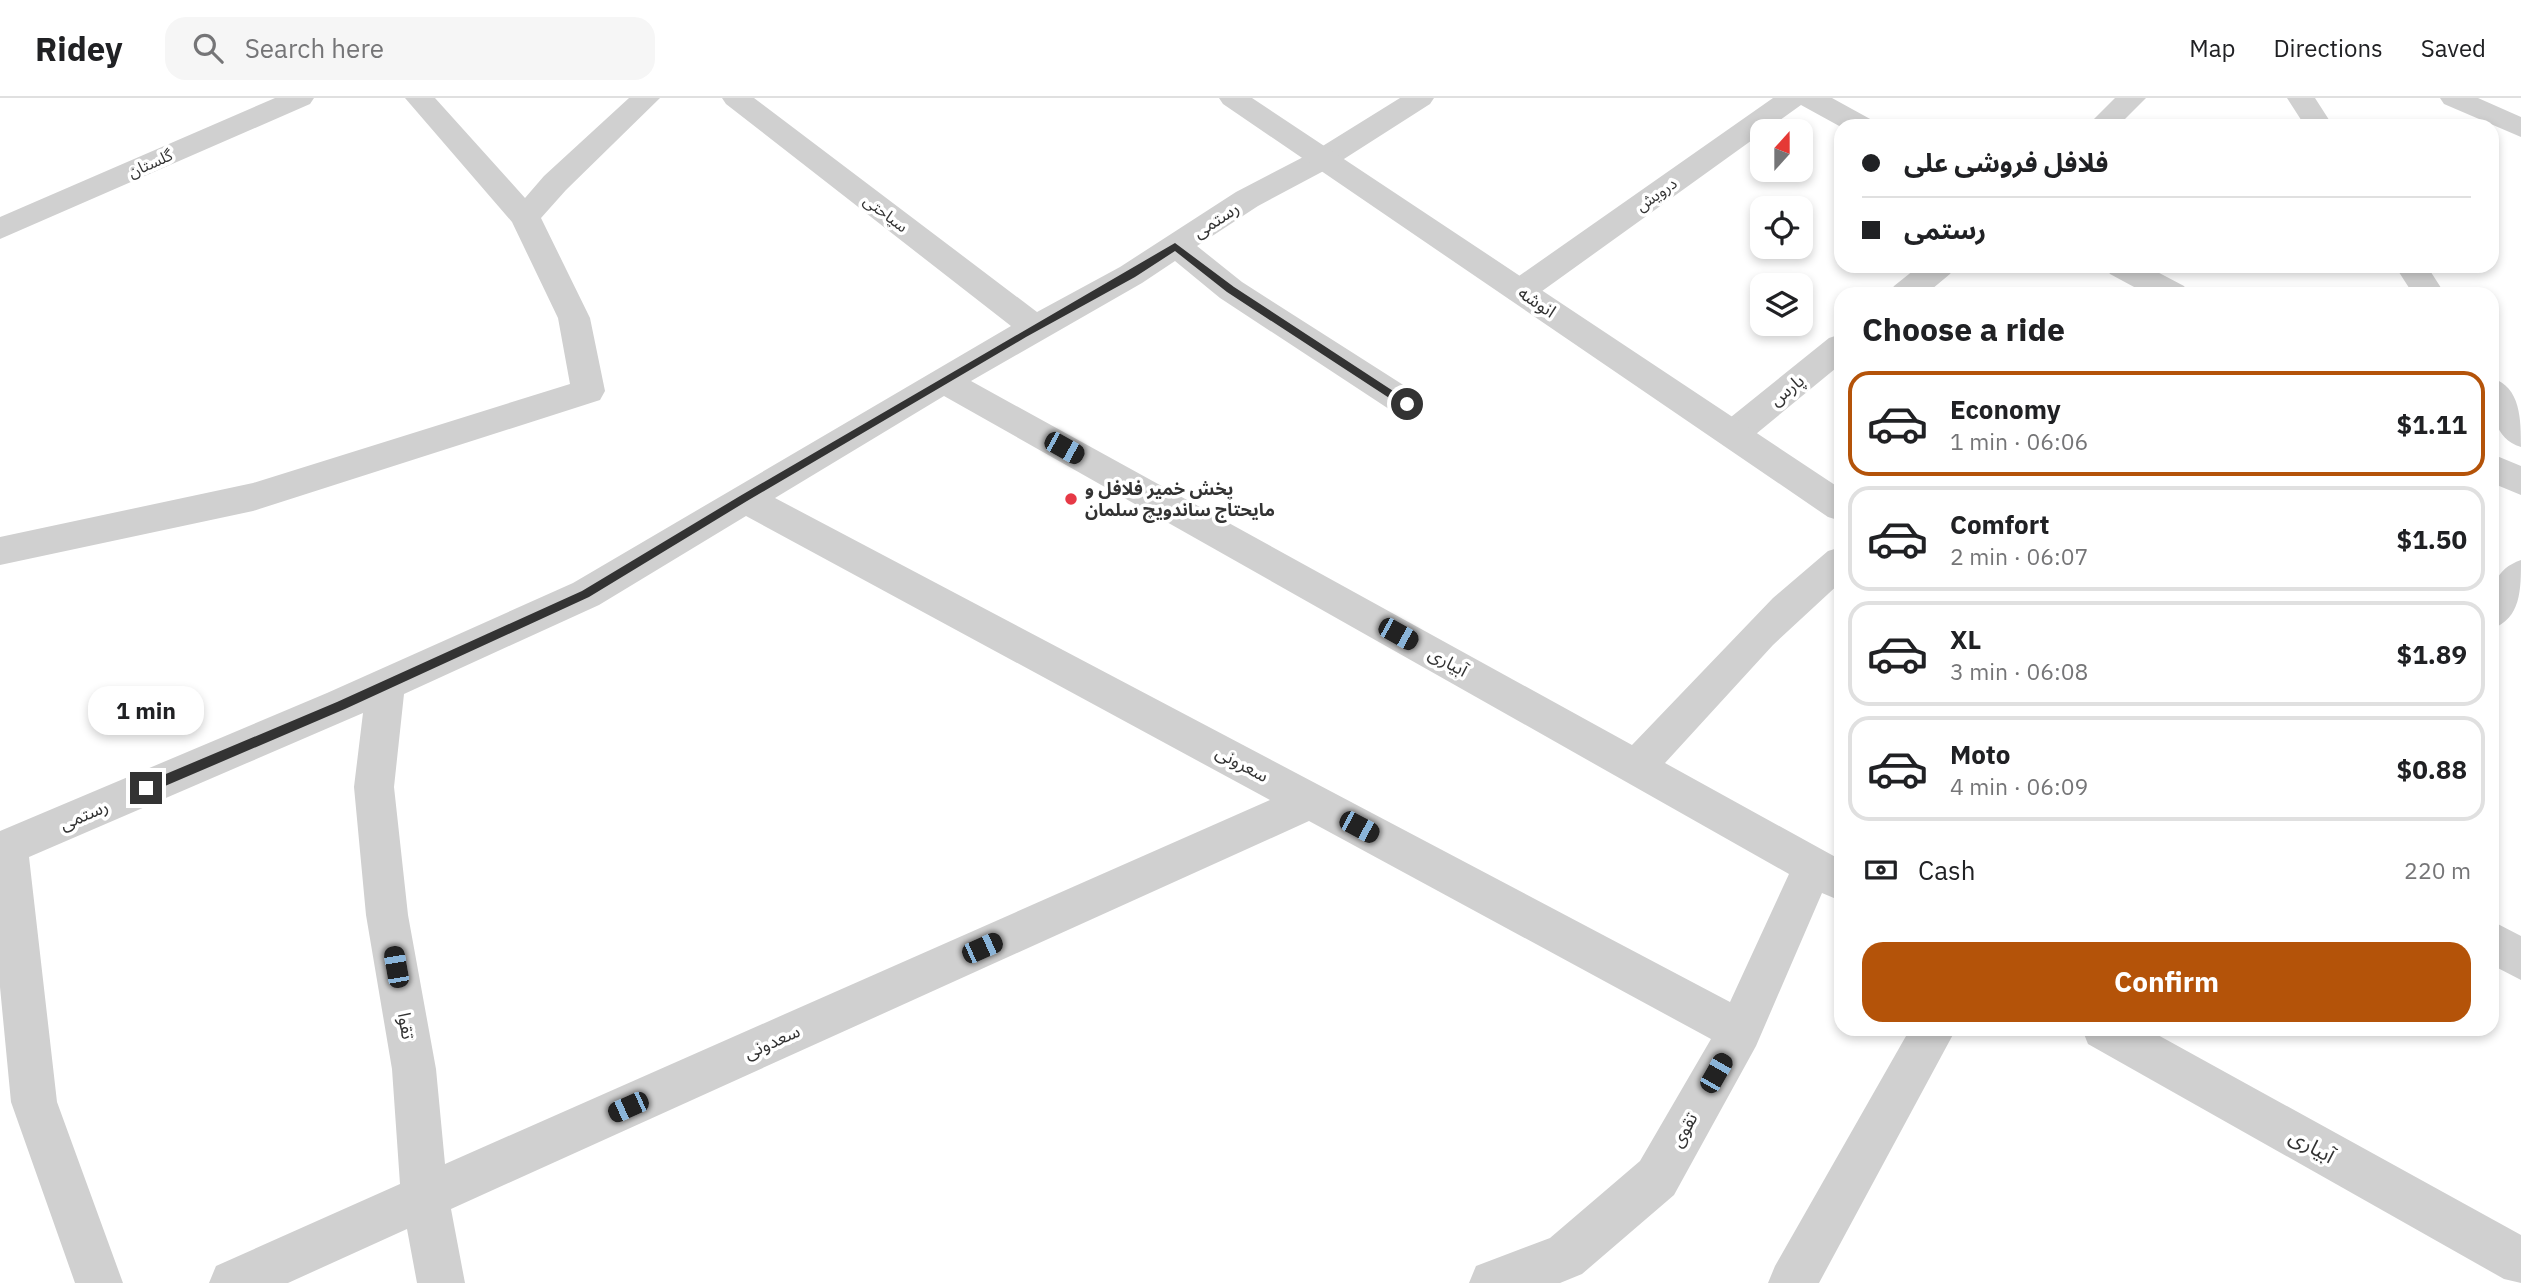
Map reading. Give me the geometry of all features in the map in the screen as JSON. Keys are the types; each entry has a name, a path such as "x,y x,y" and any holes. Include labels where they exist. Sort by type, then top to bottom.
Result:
{"street":[{"name":"گلستان","path":"0,229 300,98"},
{"path":"0,551 253,496 588,391 574,318 525,217 419,98"},
{"path":"525,217 583,155 646,98"},
{"name":"سیاحتی","path":"736,98 1035,328"},
{"name":"انوشه","path":"1233,98 1834,502"},
{"name":"رستمی","path":"3,848 386,685 586,594 944,381 1132,275 1247,199 1323,159 1420,98"},
{"name":"درویش","path":"1520,291 1792,98"},
{"path":"1810,98 1849,119"},
{"path":"2109,119 2132,98"},
{"path":"2301,98 2314,119"},
{"path":"2454,98 2521,128"},
{"path":"1175,246 1231,290 1407,404"},
{"path":"1914,287 1930,273"},
{"path":"2134,273 2160,287"},
{"name":"پارس","path":"1733,434 1834,352"},
{"name":"آبیاری","path":"944,381 1827,874"},
{"path":"2499,401 2521,434"},
{"path":"2499,471 2521,482"},
{"name":"سعرونی","path":"744,498 1740,1031"},
{"path":"1636,768 1744,649 1804,590 1834,566"},
{"path":"2499,605 2521,575"},
{"name":"تقوا","path":"386,685 374,787 387,915 414,1069 425,1197 441,1283"},
{"name":"سعدونی","path":"233,1283 1311,801"},
{"path":"3,848 34,1102 99,1283"},
{"name":"تقوی","path":"1502,1282 1565,1257 1657,1178 1827,874"},
{"path":"2499,947 2521,961"},
{"path":"1792,1283 1930,1036"},
{"name":"آبیاری","path":"2117,1036 2521,1262"}],"place":[{"name":"پخش خمیر فلافل و مایحتاج ساندویچ سلمان","path":"1071,499"}],"route":[{"path":"146,788 341,705 586,594 1023,334 1132,275 1175,246 1231,290 1304,340 1407,404"}]}
